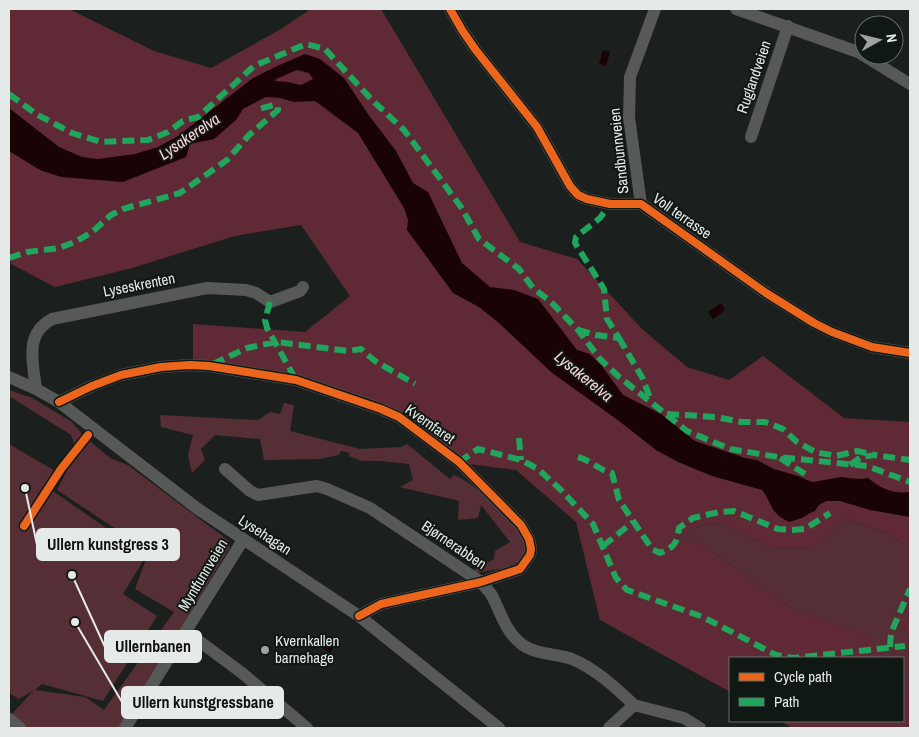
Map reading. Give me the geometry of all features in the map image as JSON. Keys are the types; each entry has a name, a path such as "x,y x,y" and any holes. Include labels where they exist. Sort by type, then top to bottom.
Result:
{"street":[{"name":"Voll terrasse","path":"450,9 475,49 537,127 570,186 578,195 603,203 641,204 766,293 814,323 841,336 872,347 910,353"},
{"name":"Sandbunnveien","path":"641,204 629,117 630,77 656,9"},
{"name":"Ruglandveien","path":"736,9 858,52 910,84"},
{"name":"Ruglandveien","path":"751,137 788,26"},
{"name":"Lyseskrenten","path":"36,389 33,342 37,332 52,319 207,288 246,290 256,293 270,302 303,287"},
{"name":"Kvernfaret","path":"59,402 121,375 161,367 190,365 228,368 296,380 381,409 399,418 459,462 521,525 529,539 530,555 521,568 481,582 381,604 359,616"},
{"name":"Lysehagan","path":"9,377 59,402 198,509 359,616 499,728"},
{"name":"Bjørnerabben","path":"225,469 250,491 258,495 317,486 370,508 481,582 490,594 510,632 519,642 535,651 575,660 608,680 634,705"},
{"name":"Myntfunnveien","path":"125,728 243,540"},
{"path":"187,632 242,673 308,728"},
{"path":"609,728 634,705 684,718 700,728"},
{"path":"9,719 20,728"}],"shaded area":[{"path":"9,9 69,9 154,51 211,68 281,29 311,9 381,9 520,242 577,259 642,329 687,367 729,380 763,356 844,418 910,422 910,546 903,544 889,534 847,519 810,549 773,548 722,524 707,523 671,539 700,543 793,609 875,639 883,657 729,657 729,691 600,620 576,522 516,470 461,463 428,438 324,385 267,369 228,368 193,360 193,324 305,332 350,296 301,225 235,236 132,268 55,287 11,264 9,231"},
{"path":"9,390 32,398 72,422 82,434 110,458 128,465 229,541 230,547 120,728 26,728 10,716 34,690 19,699 9,693 9,444 55,471 53,491 146,556 123,594 157,616 103,701 42,684 35,690 85,697 104,710 174,612 135,589 149,551 57,490 77,451 71,435 9,396"},
{"path":"284,403 294,405 290,431 360,449 401,447 407,444 450,479 454,475 463,479 496,505 515,527 526,546 527,558 505,568 476,573 475,569 494,559 495,551 510,542 481,505 478,518 458,520 459,501 400,487 413,480 409,464 362,461 349,456 350,453 341,451 339,455 319,459 264,460 260,439 215,435 201,449 205,460 192,473 188,455 193,435 161,427 160,415 258,420 270,412 280,414"},
{"path":"847,519 889,534 903,544 910,546 910,588 893,620 910,634 910,686 904,680 904,657 883,657 874,639 793,609 700,543 670,539 707,523 722,524 773,548 810,549"},
{"path":"910,588 910,634 893,620"},
{"path":"904,680 910,686 910,728 793,728 782,722 904,722"}],"water":[{"path":"603,50 610,52 606,66 599,64"},
{"name":"Lysakerelva","path":"305,54 320,59 344,78 396,151 413,183 428,192 462,263 490,287 514,290 538,299 577,350 590,354 602,366 623,395 661,414 695,441 745,458 757,460 774,469 813,482 841,477 868,478 888,490 910,492 910,517 870,510 840,501 826,501 819,505 815,511 789,522 774,511 762,490 712,476 678,462 656,450 551,372 479,307 453,293 407,230 408,220 404,208 358,133 315,101 294,102 266,97 243,109 236,120 214,139 190,144 186,157 123,182 61,177 40,170 9,151 9,108 59,147 82,157 98,159 135,154 158,147 178,136 253,78","holes":["297,70 309,73 313,79 301,85 275,81"]},
{"path":"721,303 725,310 713,319 708,312"},
{"path":"324,639 334,647 330,653 319,645"}],"marked path":[{"path":"9,94 36,114 72,133 101,142 148,140 168,132 183,121 198,117 254,66 306,44 325,49 372,100 404,130 461,207 479,239 519,269 533,288 551,302 578,330 600,359 618,376 687,431 730,449 778,457 867,466 910,482"},
{"path":"9,258 27,252 59,248 75,242 92,232 111,215 123,209 180,193 227,160 249,135 278,110 278,107 274,105 259,109"},
{"path":"578,330 619,338 607,319 604,289 575,243 576,237 600,218 610,204"},
{"path":"270,302 265,320 267,328 296,380"},
{"path":"619,338 643,379 651,401"},
{"path":"213,364 247,348 276,342 348,351 361,349 375,361 415,384"},
{"path":"667,414 716,417 741,422 765,422 783,429 797,442 815,452 836,456 857,451 875,455"},
{"path":"519,438 521,460"},
{"path":"459,462 478,449 521,460 538,469 593,524 616,578 627,590 703,617 776,655 787,657"},
{"path":"850,465 861,457 875,455 910,460"},
{"path":"578,457 612,473 619,500 652,549 660,553 672,546 676,541 679,528 693,518 719,512 734,511 778,529 792,530 805,529 830,513"},
{"path":"780,458 805,474"},
{"path":"603,546 633,522"},
{"path":"890,647 891,633 910,589"},
{"path":"802,657 905,646"}],"cycle path":[{"path":"450,9 475,49 537,127 570,186 578,195 610,204 641,204 766,293 814,323 872,347 910,353"},
{"path":"59,402 121,375 161,367 209,366 296,380 399,417 459,462 521,525 529,539 530,555 520,569 481,582 381,604 359,616"},
{"path":"24,526 61,469 88,435"}],"place":[{"name":"Ullern kunstgress 3","path":"25,488"},
{"name":"Ullernbanen","path":"72,575"},
{"name":"Ullern kunstgressbane","path":"75,622"},
{"name":"Kvernkallen barnehage","path":"265,650"}]}
